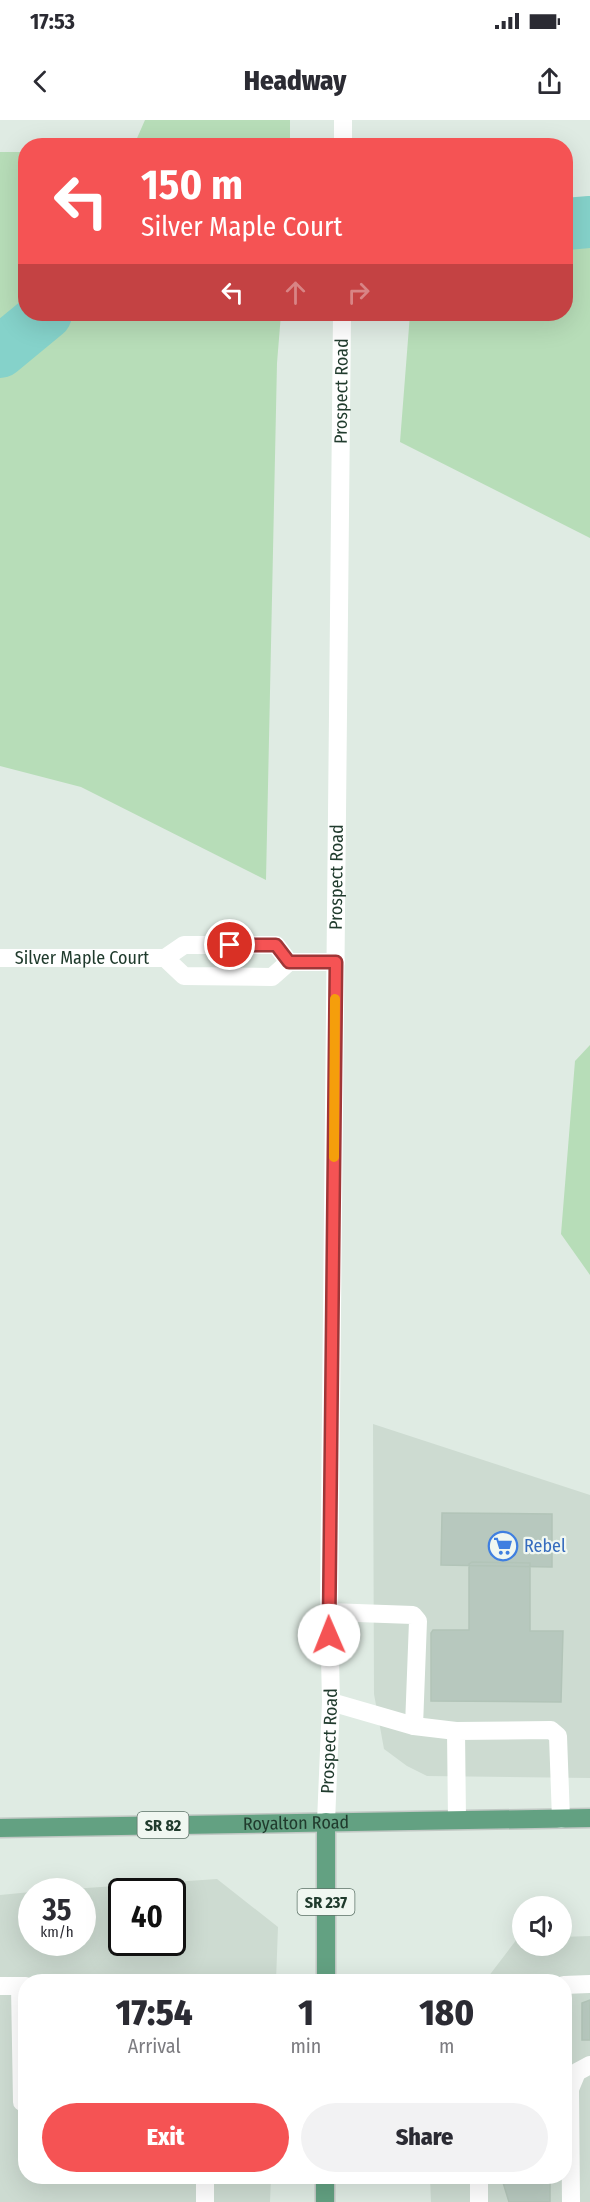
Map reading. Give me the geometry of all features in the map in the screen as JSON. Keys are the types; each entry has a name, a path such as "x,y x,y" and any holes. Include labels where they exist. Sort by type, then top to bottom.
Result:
{"main road":[{"name":"Royalton Road","path":"0,1828 590,1818"},
{"name":"Prospect Road","path":"326,1822 326,1974"},
{"path":"324,2202 325,2184"}],"street":[{"path":"343,120 343,138"},
{"name":"Prospect Road","path":"326,1822 331,1702 328,1612 342,321"},
{"name":"Silver Maple Court","path":"0,958 165,958 184,945 276,945 289,962"},
{"name":"Silver Maple Court","path":"165,958 184,975 272,976 289,962 336,962"},
{"path":"328,1612 413,1615 418,1622 414,1726"},
{"path":"331,1702 414,1726 456,1731 551,1730 558,1736 561,1819"},
{"path":"456,1731 457,1820"},
{"path":"572,1984 590,1984"},
{"path":"0,1986 18,1986"},
{"path":"572,2082 577,2066"},
{"path":"205,2184 205,2202"},
{"path":"479,2184 479,2202"},
{"path":"571,2184 571,2202"}],"shaded area":[{"path":"373,1424 590,1495 590,1778 427,1776 407,1766 384,1749 374,1694"},
{"path":"217,1879 278,1927 276,1974 18,1974 18,2184 271,2184 270,2202 0,2202 0,1895 18,1893 18,1956 96,1956 96,1887 108,1887 108,1956 186,1956 186,1881"},
{"path":"590,1936 590,2202 431,2202 430,2184 572,2184 572,1974 490,1974 512,1946 512,1956 572,1956 572,1937"}],"green space":[{"path":"145,120 290,120 290,138 137,138"},
{"path":"0,152 18,152 18,321 280,321 277,363 266,880 81,787 0,766"},
{"path":"590,241 590,538 400,442 409,321 573,321 573,243"},
{"path":"590,1045 590,1275 561,1234 575,1061"}],"building":[{"path":"442,1513 552,1514 552,1567 441,1565"},
{"path":"472,1562 530,1563 530,1631 563,1631 561,1702 431,1701 431,1633 433,1630 469,1630 469,1564"},
{"path":"590,2000 590,2040 582,2040 582,2003"},
{"path":"503,2184 550,2184 550,2202 509,2202"}],"waterway":[{"path":"573,223 590,222"},
{"path":"0,352 38,321"}],"slow traffic":[{"path":"334,1157 335,999"}],"place":[{"name":"Rebel","path":"503,1546"}],"route":[{"path":"230,945 276,945 289,962 336,962 329,1635"}]}
